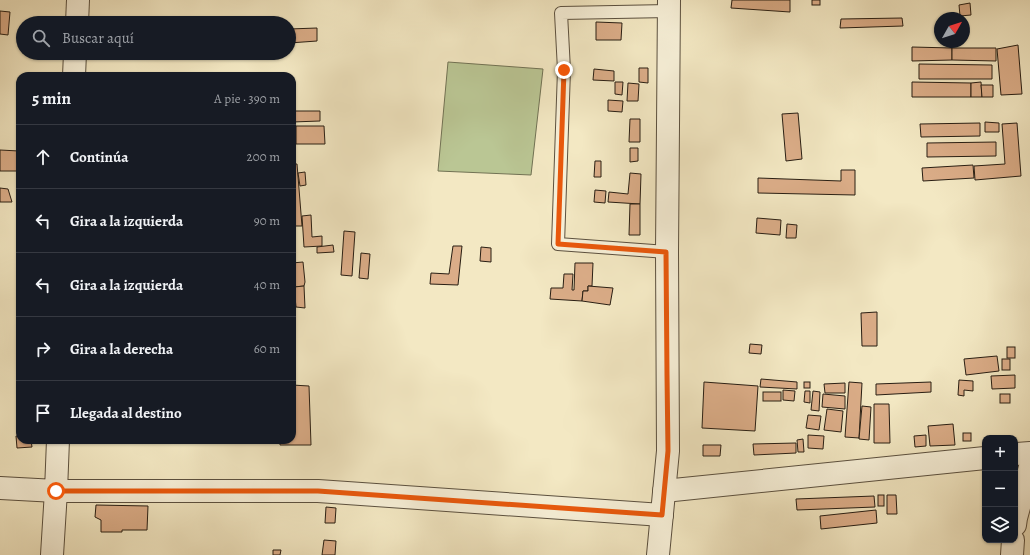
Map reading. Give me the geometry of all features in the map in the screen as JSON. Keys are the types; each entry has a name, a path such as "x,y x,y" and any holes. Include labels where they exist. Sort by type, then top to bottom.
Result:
{"street":[{"path":"77,16 78,0"},
{"path":"658,555 668,451 666,252 669,6"},
{"path":"74,72 75,60"},
{"path":"52,555 58,444"},
{"path":"1018,454 1030,453"},
{"path":"664,491 982,458"},
{"path":"1018,511 1030,467"},
{"path":"0,488 56,491 318,491 662,515"},
{"path":"1012,555 1013,543"}],"lane":[{"path":"666,252 558,244 564,70 561,13 669,6"}],"green space":[{"path":"448,62 543,69 531,175 438,171"}],"building":[{"path":"732,0 790,0 790,12 731,8"},
{"path":"812,0 820,0 820,5 812,5"},
{"path":"970,3 971,15 970,12 960,12 959,5"},
{"path":"0,11 10,12 8,35 0,34"},
{"path":"902,18 903,26 840,28 841,19"},
{"path":"596,22 622,23 621,40 596,40"},
{"path":"317,28 317,41 296,42 296,29"},
{"path":"1018,45 1022,94 1001,95 997,49"},
{"path":"912,47 952,48 952,60 912,61"},
{"path":"952,48 996,48 996,61 952,60"},
{"path":"919,64 992,65 992,79 919,79"},
{"path":"639,68 648,68 648,83 639,82"},
{"path":"594,69 614,71 614,81 593,80"},
{"path":"615,82 623,82 622,95 615,94"},
{"path":"912,82 971,83 971,97 912,97"},
{"path":"981,82 982,97 971,97 971,83"},
{"path":"628,83 639,84 638,101 627,101"},
{"path":"981,85 993,85 993,97 982,97"},
{"path":"608,100 623,101 622,112 608,111"},
{"path":"296,111 320,111 320,121 296,122"},
{"path":"798,113 802,159 786,161 782,114"},
{"path":"630,119 640,119 640,142 629,142"},
{"path":"985,122 999,123 999,132 985,132"},
{"path":"980,123 980,136 921,137 920,124"},
{"path":"1017,123 1021,176 975,180 974,166 1005,164 1002,124"},
{"path":"296,126 324,126 325,144 296,144"},
{"path":"996,142 996,156 927,157 927,143"},
{"path":"630,148 638,148 638,161 630,162"},
{"path":"0,150 16,151 16,171 0,171"},
{"path":"595,161 601,161 601,177 594,177"},
{"path":"296,164 297,164 302,226 296,226"},
{"path":"973,165 974,178 923,181 922,168"},
{"path":"841,170 855,170 855,195 758,193 758,178 841,181"},
{"path":"305,172 306,185 300,186 298,173"},
{"path":"630,173 641,174 640,204 608,202 609,192 628,194"},
{"path":"0,188 8,189 12,202 0,202"},
{"path":"595,190 606,191 605,203 594,202"},
{"path":"630,204 640,204 640,235 629,235"},
{"path":"311,215 312,237 322,236 322,246 304,247 302,216"},
{"path":"757,218 781,220 780,235 756,233"},
{"path":"787,224 797,225 796,238 786,238"},
{"path":"344,231 355,232 352,276 341,275"},
{"path":"333,245 334,252 317,253 317,247"},
{"path":"453,246 462,246 458,285 430,284 431,273 449,274"},
{"path":"481,247 491,248 491,262 480,261"},
{"path":"361,253 370,254 368,279 359,278"},
{"path":"303,262 304,286 296,287 296,263"},
{"path":"575,263 593,263 592,286 588,286 588,291 583,291 582,301 550,299 551,288 563,288 564,274 573,274 572,290 574,290"},
{"path":"304,286 305,308 296,307 296,287"},
{"path":"588,286 613,288 610,305 582,301 583,291 588,291"},
{"path":"877,312 877,346 862,346 861,313"},
{"path":"750,344 762,345 761,354 749,353"},
{"path":"1007,347 1015,347 1015,358 1007,358"},
{"path":"997,356 999,371 966,375 964,359"},
{"path":"1002,359 1010,359 1010,370 1002,370"},
{"path":"1015,375 1015,388 992,389 991,376"},
{"path":"761,379 797,382 797,389 760,387"},
{"path":"959,380 973,381 973,391 964,390 964,396 958,395"},
{"path":"704,382 758,386 755,431 702,428"},
{"path":"804,382 810,382 810,388 804,388"},
{"path":"849,382 862,383 859,438 845,437"},
{"path":"931,382 931,392 876,395 876,384"},
{"path":"845,383 845,393 825,393 824,384"},
{"path":"296,385 309,386 311,445 280,445 296,444"},
{"path":"783,390 795,391 794,401 783,400"},
{"path":"805,391 810,391 810,403 804,402"},
{"path":"813,391 820,392 819,411 811,410"},
{"path":"763,392 781,392 781,401 763,401"},
{"path":"823,394 845,396 845,409 822,407"},
{"path":"1000,394 1010,394 1010,403 1000,403"},
{"path":"874,404 889,404 890,443 874,443"},
{"path":"862,406 871,407 869,440 859,439"},
{"path":"827,409 843,411 841,432 824,430"},
{"path":"808,415 821,416 819,430 806,428"},
{"path":"953,424 955,445 930,446 928,426"},
{"path":"963,433 971,433 971,441 963,441"},
{"path":"808,435 824,436 823,449 808,448"},
{"path":"926,435 926,446 915,447 914,436"},
{"path":"803,439 804,452 798,452 797,440"},
{"path":"796,443 796,453 754,455 753,444"},
{"path":"17,444 32,444 32,447 17,448"},
{"path":"703,445 721,445 720,456 703,456"},
{"path":"878,495 884,495 884,506 878,506"},
{"path":"887,495 896,495 897,514 887,514"},
{"path":"874,496 875,507 797,510 796,499"},
{"path":"96,505 148,506 147,530 101,532 101,520 95,517"},
{"path":"326,507 336,508 335,523 325,523"},
{"path":"876,510 877,523 821,529 820,516"},
{"path":"324,540 336,541 335,555 322,555"},
{"path":"273,550 281,550 280,555 273,555"}],"route":[{"path":"56,491 318,491 662,515 668,451 666,252 558,244 564,70"}]}
